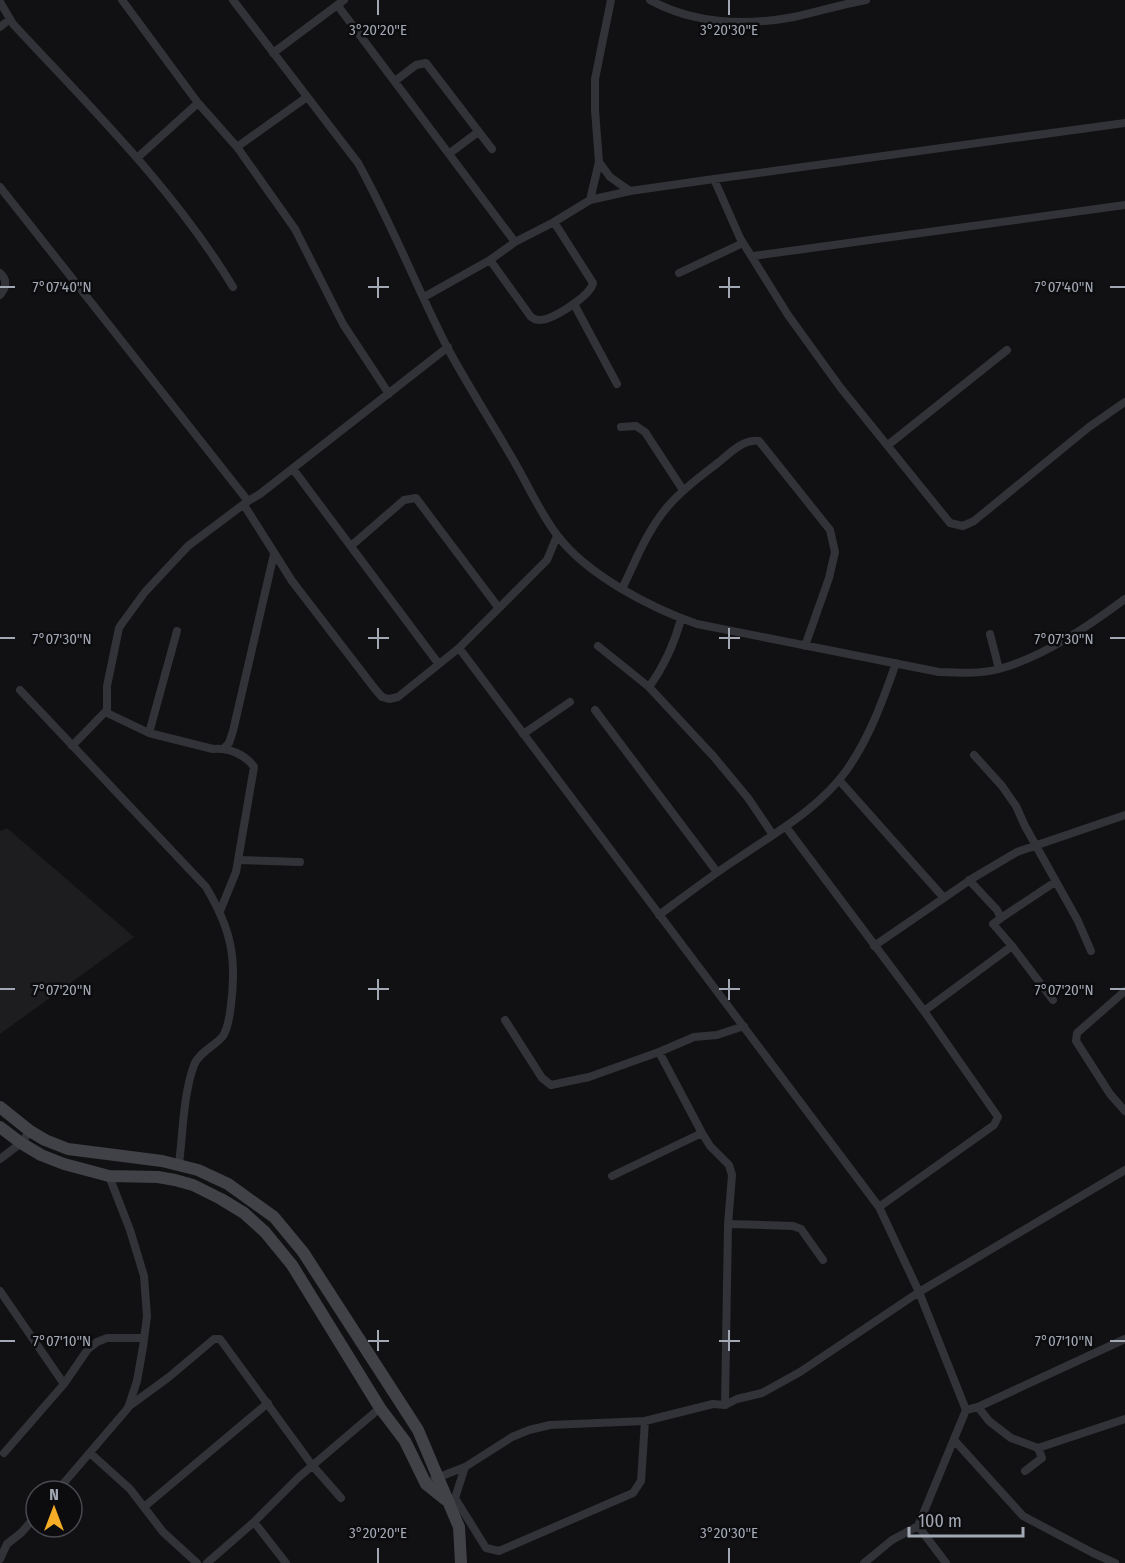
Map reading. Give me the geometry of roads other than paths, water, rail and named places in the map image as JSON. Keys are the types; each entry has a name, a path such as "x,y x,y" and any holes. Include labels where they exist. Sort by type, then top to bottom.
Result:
{"main road":[{"path":"0,1107 45,1140 68,1149 179,1164 228,1184 274,1217 303,1252 418,1430 459,1527 461,1563"},
{"path":"0,1127 41,1155 64,1164 109,1176 158,1177 175,1180 193,1185 244,1213 265,1232 292,1265 380,1408 405,1441 426,1484 447,1501"}],"street":[{"path":"122,0 198,104 237,147 295,229 343,324 389,394"},
{"path":"233,0 358,163 447,347 557,536 586,564 621,589 641,601 697,624 939,672 973,673 999,669 1024,660 1071,636 1125,599"},
{"path":"590,200 599,162 595,79 611,0"},
{"path":"650,0 666,9 696,18 757,21 794,17 866,0"},
{"path":"0,2 10,19 156,178 220,265 233,287"},
{"path":"273,53 341,3 395,81 515,242"},
{"path":"0,27 10,19"},
{"path":"395,81 416,65 426,63 492,149"},
{"path":"237,147 307,97"},
{"path":"137,158 198,104"},
{"path":"424,297 590,200 630,191 1125,123"},
{"path":"450,153 478,132"},
{"path":"599,162 610,177 630,191"},
{"path":"714,179 743,243 788,315 840,387 950,523 963,526 974,521 1089,427 1125,402"},
{"path":"0,187 246,503 274,554 347,654 382,697 389,699 398,697 459,648 547,560 557,536"},
{"path":"753,256 1125,205"},
{"path":"490,260 531,317 536,320 543,320 574,304 592,289 593,283 554,222"},
{"path":"679,273 743,243"},
{"path":"0,273 4,276 6,283 0,295"},
{"path":"574,304 617,384"},
{"path":"72,746 105,712 107,686 119,628 145,591 188,546 293,469 447,347"},
{"path":"888,445 1007,350"},
{"path":"621,427 636,426 645,432 683,490"},
{"path":"621,589 654,524 683,490 734,450 747,442 759,441 830,530 835,552 829,578 805,646"},
{"path":"293,469 438,663"},
{"path":"351,546 404,500 416,498 498,607"},
{"path":"224,748 233,731 274,554"},
{"path":"649,687 667,660 681,619"},
{"path":"149,733 177,631"},
{"path":"990,634 999,669"},
{"path":"598,646 649,687 714,757 748,798 773,835"},
{"path":"459,648 879,1207 919,1292 966,1410 918,1526 892,1540 864,1563"},
{"path":"659,915 717,872 786,827 821,799 839,780 860,749 884,698 896,663"},
{"path":"20,690 206,887 220,911 231,940 234,981 230,1013 224,1035 195,1062 188,1089 179,1164"},
{"path":"523,734 570,702"},
{"path":"595,710 717,872"},
{"path":"105,712 149,733 213,749 224,748 250,761 254,767 236,872 220,911"},
{"path":"974,755 1002,786 1016,806 1078,921 1091,951"},
{"path":"839,780 944,898"},
{"path":"874,946 969,880 1017,852 1125,815"},
{"path":"786,827 924,1011 998,1118 994,1125 879,1207"},
{"path":"238,860 300,862"},
{"path":"969,880 997,910 1001,918"},
{"path":"1053,1000 993,924 1055,882"},
{"path":"924,1011 1012,946"},
{"path":"1125,992 1077,1033 1076,1041 1110,1094 1125,1112"},
{"path":"505,1020 542,1078 551,1085 589,1077 694,1037 717,1035 744,1026"},
{"path":"659,1052 702,1133 710,1146 729,1165 732,1175 728,1224 725,1405"},
{"path":"0,1159 21,1143 30,1131"},
{"path":"612,1176 702,1133"},
{"path":"426,1484 465,1467 512,1437 529,1430 550,1425 645,1421 713,1404 725,1405 762,1393 800,1372 919,1292 1125,1170"},
{"path":"109,1176 130,1230 144,1276 147,1316 137,1381 128,1408"},
{"path":"728,1224 794,1226 801,1229 823,1260"},
{"path":"0,1292 64,1384"},
{"path":"4,1453 64,1384 88,1349 96,1342 107,1338 144,1338"},
{"path":"67,1479 128,1408 217,1338 268,1403 312,1465 341,1498"},
{"path":"966,1410 978,1407 1125,1339"},
{"path":"144,1507 268,1403"},
{"path":"978,1407 989,1421 1011,1438 1038,1448 1125,1419"},
{"path":"207,1563 254,1522 312,1465 380,1408"},
{"path":"465,1467 455,1498 486,1548 499,1551 633,1493 641,1480 645,1421"},
{"path":"955,1441 1023,1516 1115,1563"},
{"path":"1025,1471 1042,1458 1038,1448"},
{"path":"90,1453 130,1489 164,1532 196,1563"},
{"path":"254,1522 286,1563"},
{"path":"918,1526 946,1563"},
{"path":"0,1558 3,1542 24,1530"}]}
